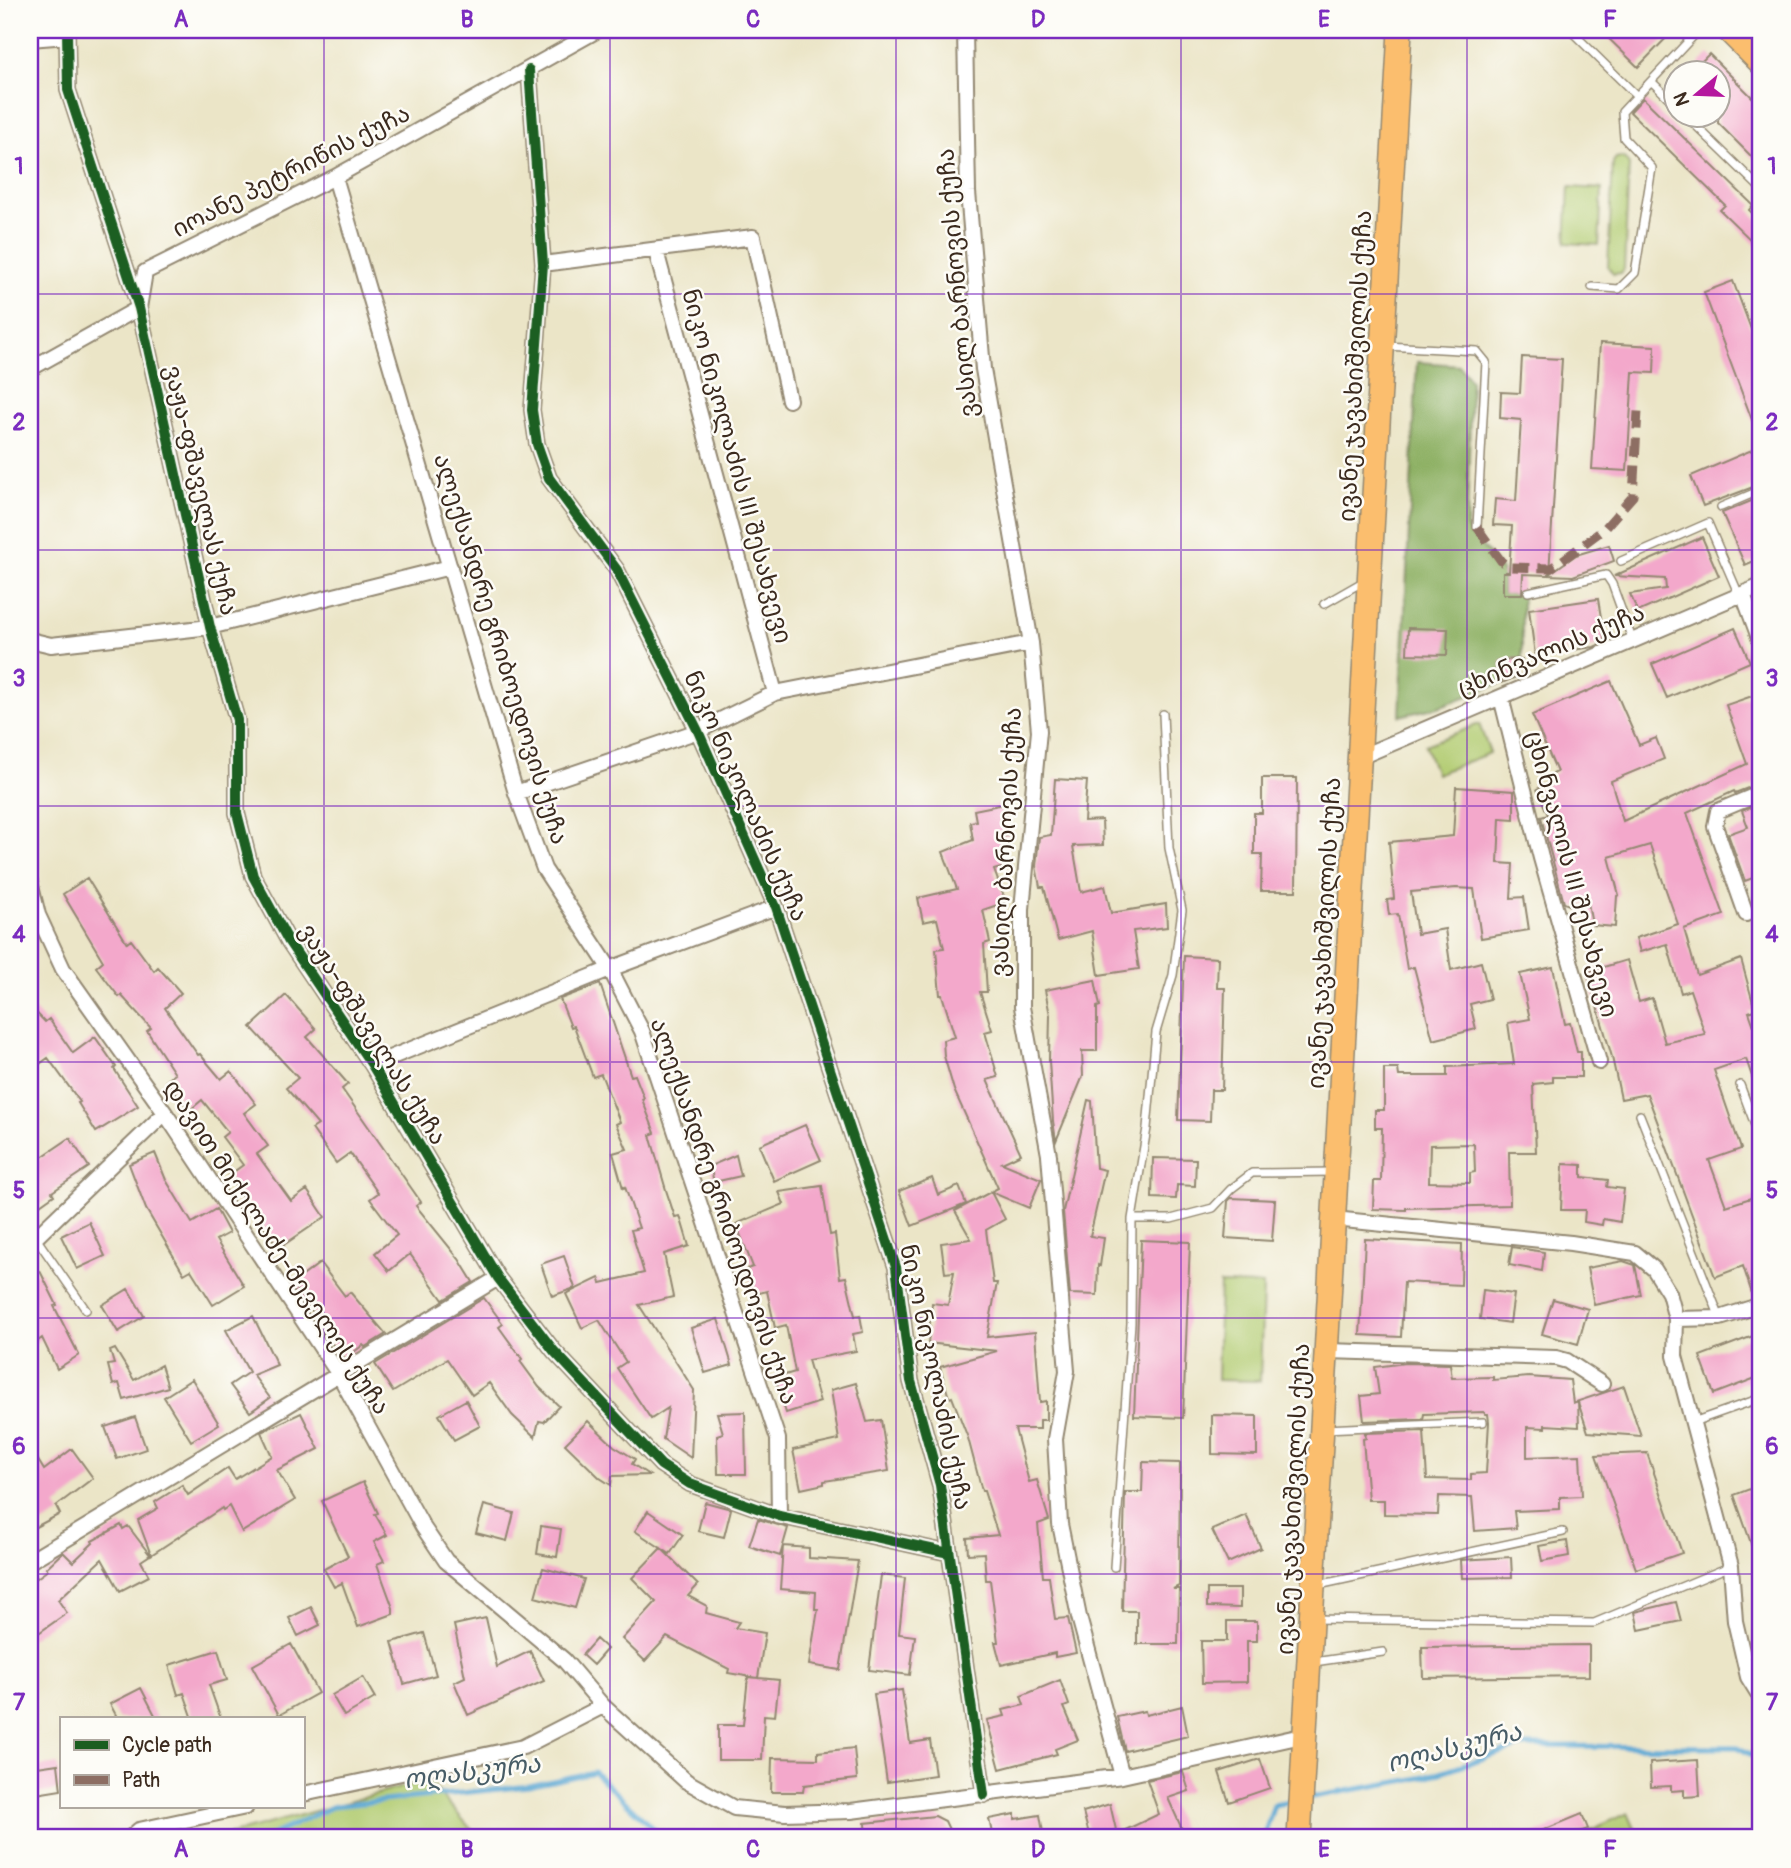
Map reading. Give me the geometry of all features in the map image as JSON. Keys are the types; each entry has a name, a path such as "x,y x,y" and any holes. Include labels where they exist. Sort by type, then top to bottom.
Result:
{"main road":[{"name":"ივანე ჯავახიშვილის ქუჩა","path":"1299,1838 1399,30"},
{"path":"1728,30 1761,63"}],"street":[{"name":"იოანე პეტრიწის ქუჩა","path":"145,272 335,177 598,30"},
{"name":"ვასილ ბარნოვის ქუჩა","path":"965,30 968,192 983,369 1031,643 1040,730 1022,909 1022,1007 1049,1155 1067,1371 1055,1439 1060,1524 1080,1617 1122,1776"},
{"path":"30,39 66,33"},
{"name":"ვაჟა-ფშაველას ქუჩა","path":"66,33 68,90 139,307 210,627 237,720 237,813 253,876 289,942 372,1065 498,1278 554,1350 662,1465 690,1484 779,1516 949,1553"},
{"name":"ნიკო ნიკოლაძის ქუჩა","path":"529,70 543,264 532,410 537,444 550,478 617,570 698,731 776,907 896,1267 911,1381 940,1485 949,1553"},
{"name":"ალექსანდრე გრიბოედოვის ქუჩა","path":"335,177 516,793 544,869 610,968 642,1031 778,1440 779,1516"},
{"path":"543,264 753,237 789,400"},
{"name":"ნიკო ნიკოლაძის III შესახვევი","path":"656,251 775,693"},
{"path":"30,369 139,307 145,272 122,256"},
{"path":"30,640 51,645 210,627 450,567"},
{"name":"ცხინვალის ქუჩა","path":"1360,757 1761,586"},
{"path":"1742,594 1761,643"},
{"path":"516,793 698,731 775,693 1031,643"},
{"name":"ცხინვალის III შესახვევი","path":"1502,697 1541,858 1599,1062"},
{"path":"1746,914 1715,826 1718,811 1761,793"},
{"name":"დავით მიქელაძე-მეველეს ქუჩა","path":"30,882 38,915 63,969 165,1113 338,1373 423,1527 446,1561 564,1660 603,1706 686,1782 734,1808 785,1813 850,1811 1122,1776 1306,1735"},
{"path":"372,1065 610,968 776,907"},
{"path":"33,1240 165,1113"},
{"path":"1334,1219 1571,1243 1635,1253 1654,1269 1669,1293 1676,1319 1675,1356 1731,1566 1735,1620 1748,1677 1761,1698"},
{"path":"30,1561 498,1278"},
{"path":"1676,1319 1720,1318 1761,1305"},
{"path":"1327,1351 1556,1358 1566,1361 1602,1384"},
{"path":"949,1553 984,1795"},
{"path":"304,1794 523,1747 603,1706"},
{"path":"130,1838 139,1830 241,1808"}],"lane":[{"path":"1570,30 1637,96"},
{"path":"1592,287 1619,289 1635,273 1652,168 1624,138 1622,112 1699,30"},
{"path":"1651,81 1662,92"},
{"path":"1700,130 1761,189"},
{"path":"1382,345 1477,351 1486,362 1477,527"},
{"path":"1721,507 1761,490"},
{"path":"1621,561 1707,523 1742,594"},
{"path":"1528,592 1606,575 1612,584 1632,639"},
{"path":"1324,604 1369,578"},
{"path":"1114,1567 1131,1323 1132,1219 1147,1128 1156,1032 1173,975 1182,910 1169,848 1163,714"},
{"path":"1740,1085 1761,1141"},
{"path":"1640,1115 1720,1318"},
{"path":"1132,1219 1171,1219 1213,1208 1231,1189 1252,1173 1337,1172"},
{"path":"33,1240 86,1310"},
{"path":"1692,1422 1761,1398"},
{"path":"1323,1429 1483,1422"},
{"path":"1314,1586 1563,1532"},
{"path":"1312,1619 1594,1623 1731,1566"},
{"path":"1310,1663 1383,1652"},
{"path":"1748,1838 1761,1832"}],"green space":[{"path":"1621,157 1629,165 1624,269 1621,273 1613,274 1608,267 1613,162"},
{"path":"1569,187 1602,189 1599,245 1566,243"},
{"path":"1417,362 1459,365 1471,381 1467,528 1503,572 1503,593 1522,594 1522,659 1502,660 1502,683 1438,707 1400,716"},
{"path":"1479,724 1490,753 1436,774 1425,745"},
{"path":"1220,1284 1263,1285 1260,1381 1217,1380"},
{"path":"428,1780 479,1838 217,1838"},
{"path":"1628,1813 1639,1838 1573,1838"}],"building":[{"path":"1600,30 1674,30 1638,67"},
{"path":"1709,54 1715,60 1703,60"},
{"path":"1732,77 1761,106 1761,166 1725,130 1732,130"},
{"path":"1643,98 1662,116 1662,130 1676,130 1753,205 1749,210 1761,222 1761,250 1720,210 1725,205 1630,112"},
{"path":"1733,281 1761,356 1760,441 1704,292"},
{"path":"1600,343 1655,346 1654,373 1633,372 1627,471 1592,469"},
{"path":"1522,357 1562,359 1549,574 1576,555 1609,545 1614,561 1573,576 1523,574 1522,594 1503,594 1503,572 1509,572 1512,526 1493,525 1495,499 1516,501 1521,420 1500,418 1501,392 1520,393"},
{"path":"1761,446 1761,484 1703,506 1691,476"},
{"path":"1761,497 1761,558 1745,565 1722,513"},
{"path":"1702,537 1719,576 1638,612 1630,594 1666,589 1665,579 1614,576"},
{"path":"1598,599 1605,642 1594,647 1535,655 1529,609"},
{"path":"1408,628 1448,629 1447,655 1407,654"},
{"path":"1735,628 1750,662 1667,698 1652,664"},
{"path":"1522,659 1523,674 1502,683 1502,660"},
{"path":"1611,681 1639,745 1656,738 1664,759 1611,781 1623,821 1747,764 1726,705 1761,693 1761,783 1735,793 1734,791 1687,813 1724,915 1684,929 1697,975 1741,959 1755,1010 1749,1012 1761,1046 1761,1096 1759,1097 1746,1059 1714,1070 1741,1149 1709,1160 1726,1206 1757,1196 1761,1208 1761,1296 1753,1297 1743,1266 1715,1277 1647,1094 1621,1099 1612,1057 1587,972 1627,960 1639,1002 1652,998 1665,1043 1705,1034 1690,990 1681,993 1667,944 1640,952 1636,938 1678,924 1650,845 1609,857 1619,895 1615,927 1592,925 1588,903 1574,907 1564,903 1541,817 1548,815 1537,789 1550,783 1547,777 1557,772 1532,715"},
{"path":"1262,778 1297,778 1296,891 1261,891 1262,854 1254,854 1254,813 1262,813"},
{"path":"1055,779 1087,781 1084,821 1102,820 1103,845 1073,846 1081,892 1105,886 1111,913 1166,904 1167,927 1133,931 1139,969 1099,975 1092,931 1058,940 1044,887 1040,887 1036,866 1039,837 1051,835"},
{"path":"1456,787 1514,791 1514,819 1500,818 1498,863 1513,864 1511,898 1524,897 1529,930 1481,938 1474,889 1411,892 1417,934 1445,929 1451,970 1481,962 1490,999 1470,1004 1476,1029 1433,1040 1414,967 1407,969 1398,914 1389,915 1387,900 1394,899 1389,842 1453,836"},
{"path":"1761,803 1761,875 1745,881 1728,834 1748,827 1742,811"},
{"path":"1004,804 1010,835 1001,837 1008,866 994,870 1006,902 983,910 990,942 984,944 987,992 980,992 992,1030 985,1032 998,1077 987,1080 1021,1154 1002,1163 1041,1179 1029,1208 991,1192 1005,1219 986,1230 993,1283 997,1283 987,1337 1035,1332 1040,1402 1046,1401 1046,1420 1040,1420 1040,1429 1015,1429 1029,1482 1037,1480 1049,1520 1038,1524 1043,1577 1049,1577 1055,1619 1068,1618 1076,1653 1055,1657 1055,1653 1001,1665 995,1642 998,1642 990,1580 986,1580 984,1553 968,1554 967,1538 998,1535 982,1491 968,1438 952,1397 949,1398 940,1367 997,1351 928,1343 932,1303 948,1305 954,1272 945,1273 941,1243 971,1239 955,1211 998,1188 954,1090 944,1056 943,1040 955,1037 940,995 936,949 944,948 937,919 923,922 918,898 957,889 943,852 973,840 970,822 976,821 974,810"},
{"path":"87,878 127,943 131,940 154,971 158,967 181,993 165,1008 198,1055 200,1054 221,1079 231,1071 256,1104 244,1113 268,1146 257,1154 291,1201 307,1190 325,1217 279,1248 228,1176 243,1165 222,1137 228,1132 202,1100 190,1110 166,1081 175,1074 147,1031 151,1028 121,995 119,997 96,967 103,961 63,894"},
{"path":"1184,956 1218,958 1217,988 1225,988 1222,1090 1211,1090 1210,1121 1178,1120"},
{"path":"1553,967 1565,1024 1570,1023 1577,1052 1581,1052 1581,1077 1553,1077 1553,1082 1533,1084 1536,1152 1509,1152 1510,1205 1373,1209 1374,1181 1381,1181 1382,1128 1375,1128 1375,1110 1384,1110 1384,1069 1398,1069 1399,1076 1447,1076 1447,1067 1514,1064 1508,1023 1530,1019 1520,974","holes":["1474,1144 1475,1172 1470,1173 1470,1183 1429,1182 1430,1145"]},
{"path":"1095,980 1100,1006 1097,1007 1097,1051 1082,1051 1083,1076 1056,1141 1049,1061 1050,1015 1045,990"},
{"path":"600,984 631,1076 635,1075 644,1098 642,1099 655,1133 650,1135 666,1190 675,1217 680,1216 689,1246 664,1254 673,1297 639,1305 694,1390 691,1458 663,1439 668,1408 651,1419 617,1368 626,1362 599,1320 582,1328 566,1294 599,1278 601,1283 644,1273 631,1230 639,1228 613,1153 627,1149 616,1124 620,1122 601,1074 593,1077 574,1026 571,1027 560,999"},
{"path":"286,995 316,1029 307,1037 348,1084 342,1089 421,1202 416,1206 459,1259 473,1282 443,1300 410,1254 389,1271 375,1253 397,1235 370,1199 378,1193 350,1153 336,1163 312,1129 318,1125 286,1088 298,1078 251,1027"},
{"path":"30,1006 45,1022 49,1019 73,1053 95,1037 138,1106 96,1132 78,1103 80,1102 48,1058 30,1071"},
{"path":"1088,1100 1092,1101 1096,1168 1105,1170 1090,1236 1104,1238 1100,1266 1098,1265 1097,1295 1070,1294 1063,1211"},
{"path":"805,1125 821,1160 774,1181 759,1145"},
{"path":"70,1138 89,1167 52,1192 54,1195 30,1212 30,1165"},
{"path":"155,1153 166,1180 192,1223 216,1209 229,1233 216,1240 244,1286 213,1305 191,1270 184,1274 146,1209 129,1164"},
{"path":"736,1155 741,1176 714,1182 710,1166"},
{"path":"1153,1158 1196,1159 1195,1186 1177,1185 1176,1199 1152,1198"},
{"path":"1563,1164 1582,1165 1582,1177 1608,1180 1607,1187 1624,1189 1620,1222 1603,1219 1602,1225 1584,1222 1585,1210 1561,1210"},
{"path":"932,1178 938,1195 959,1186 966,1204 912,1226 899,1191"},
{"path":"822,1186 830,1235 835,1234 840,1278 846,1277 855,1316 860,1315 863,1332 853,1334 856,1351 808,1360 820,1402 786,1413 775,1378 795,1372 786,1325 775,1328 767,1291 755,1294 747,1269 753,1267 736,1224 784,1204 779,1192"},
{"path":"1231,1198 1275,1200 1272,1241 1225,1238 1228,1201"},
{"path":"89,1222 105,1256 77,1269 61,1236"},
{"path":"1365,1239 1462,1244 1461,1285 1404,1282 1401,1337 1360,1335"},
{"path":"1141,1240 1190,1242 1183,1418 1134,1416"},
{"path":"1512,1247 1544,1252 1542,1271 1509,1265"},
{"path":"564,1256 575,1288 552,1296 541,1264"},
{"path":"1623,1261 1635,1265 1641,1295 1594,1305 1587,1268"},
{"path":"320,1263 345,1296 350,1292 386,1334 365,1347 363,1345 345,1359 315,1322 318,1319 292,1284"},
{"path":"40,1271 79,1355 57,1369 42,1338 30,1347 30,1276"},
{"path":"128,1289 144,1316 118,1332 102,1305"},
{"path":"1483,1290 1514,1294 1510,1323 1480,1319"},
{"path":"484,1298 503,1324 499,1327 522,1359 520,1361 539,1387 559,1406 544,1422 539,1421 535,1437 512,1415 489,1383 472,1395 447,1359 393,1392 375,1364"},
{"path":"1553,1299 1588,1309 1578,1344 1542,1334"},
{"path":"253,1316 277,1365 253,1375 270,1398 250,1412 230,1385 249,1372 226,1330"},
{"path":"718,1319 732,1365 705,1373 691,1328"},
{"path":"1761,1333 1761,1376 1714,1394 1700,1356"},
{"path":"115,1349 134,1380 161,1365 168,1387 124,1400 119,1383 113,1385 108,1365 114,1364 110,1351"},
{"path":"1405,1363 1450,1364 1452,1378 1493,1377 1493,1380 1529,1377 1570,1380 1573,1403 1624,1386 1641,1436 1588,1432 1578,1402 1579,1427 1527,1427 1527,1457 1580,1455 1582,1496 1560,1497 1560,1509 1514,1511 1516,1528 1475,1531 1472,1497 1439,1496 1438,1515 1384,1514 1384,1500 1368,1500 1363,1439 1366,1438 1365,1433 1424,1431 1427,1479 1471,1480 1471,1474 1486,1473 1489,1422 1488,1414 1484,1412 1424,1414 1423,1419 1364,1421 1361,1396 1379,1394 1375,1367"},
{"path":"192,1379 219,1424 191,1441 164,1397"},
{"path":"856,1383 867,1422 881,1420 889,1471 824,1481 824,1484 801,1489 793,1450 839,1440 831,1390"},
{"path":"466,1400 480,1426 454,1440 439,1415"},
{"path":"745,1412 746,1474 718,1474 717,1435 723,1433 717,1413"},
{"path":"301,1413 319,1449 277,1470 295,1500 242,1532 229,1506 223,1510 222,1508 151,1555 138,1520 158,1508 155,1502 182,1485 188,1495 228,1468 235,1479 272,1456 261,1432"},
{"path":"1212,1415 1257,1416 1257,1455 1212,1454"},
{"path":"135,1417 146,1449 117,1459 105,1427"},
{"path":"588,1421 614,1446 635,1459 632,1464 649,1475 612,1476 611,1485 600,1478 565,1444"},
{"path":"30,1447 44,1470 72,1449 93,1478 56,1506 60,1514 30,1530"},
{"path":"1647,1453 1682,1553 1636,1569 1596,1455"},
{"path":"1143,1462 1180,1463 1179,1586 1173,1589 1179,1589 1178,1644 1137,1644 1137,1611 1122,1611 1125,1492 1142,1492"},
{"path":"363,1482 378,1513 375,1514 387,1535 374,1542 384,1561 377,1564 393,1614 358,1627 342,1583 334,1587 324,1569 348,1556 322,1501"},
{"path":"1755,1487 1761,1504 1761,1566 1734,1495"},
{"path":"705,1502 731,1509 724,1537 698,1531"},
{"path":"484,1505 514,1513 507,1541 476,1533"},
{"path":"648,1511 683,1535 670,1554 635,1531"},
{"path":"1246,1515 1261,1548 1228,1563 1212,1530"},
{"path":"758,1519 788,1528 780,1556 749,1546"},
{"path":"121,1525 123,1529 128,1526 150,1555 141,1561 149,1576 120,1591 102,1559 58,1600 67,1613 30,1639 30,1583 48,1570 46,1568 63,1552 73,1562 92,1541"},
{"path":"541,1526 561,1529 557,1557 537,1554"},
{"path":"1567,1541 1569,1556 1542,1561 1539,1546"},
{"path":"783,1546 809,1548 809,1558 858,1561 840,1670 809,1665 818,1609 815,1609 816,1592 780,1589"},
{"path":"661,1548 698,1585 688,1596 707,1606 706,1613 739,1622 735,1628 765,1633 758,1678 728,1673 729,1669 667,1637 645,1661 622,1639 656,1602 632,1578"},
{"path":"1511,1557 1512,1577 1462,1578 1461,1560"},
{"path":"543,1568 584,1579 575,1608 535,1597"},
{"path":"881,1575 905,1578 899,1634 915,1636 910,1675 869,1670"},
{"path":"1207,1589 1240,1589 1240,1608 1207,1607"},
{"path":"1676,1602 1681,1621 1639,1630 1635,1612"},
{"path":"311,1607 320,1625 298,1636 289,1618"},
{"path":"486,1618 497,1667 530,1651 544,1681 468,1715 454,1682 465,1677 454,1625"},
{"path":"1227,1621 1257,1621 1257,1641 1247,1641 1247,1682 1202,1683 1201,1641 1227,1641"},
{"path":"424,1633 436,1675 404,1684 392,1642"},
{"path":"596,1639 607,1649 593,1665 582,1655"},
{"path":"291,1644 318,1693 279,1715 252,1666"},
{"path":"1589,1645 1589,1676 1423,1678 1422,1647"},
{"path":"218,1650 227,1680 209,1685 220,1717 192,1717 184,1693 178,1695 169,1665"},
{"path":"363,1677 375,1698 344,1716 332,1695"},
{"path":"748,1677 779,1680 775,1716 764,1715 762,1760 718,1760 718,1725 743,1725"},
{"path":"1060,1680 1069,1705 1064,1707 1078,1740 1055,1749 1057,1754 1000,1769 987,1720 1005,1716 1003,1710 1024,1705 1021,1696"},
{"path":"141,1688 156,1717 117,1717 110,1704"},
{"path":"902,1690 910,1743 930,1740 935,1775 887,1782 874,1694"},
{"path":"1182,1706 1188,1736 1125,1751 1117,1717 1145,1711 1146,1715"},
{"path":"854,1748 857,1779 804,1785 803,1792 771,1792 772,1758 818,1759 818,1752"},
{"path":"1260,1759 1270,1788 1229,1802 1219,1772"},
{"path":"1698,1760 1700,1796 1684,1797 1684,1790 1671,1791 1671,1786 1651,1787 1650,1763"},
{"path":"58,1764 60,1790 30,1795 30,1768"},
{"path":"1183,1772 1189,1791 1168,1798 1186,1838 1090,1838 1083,1812 1110,1804 1117,1834 1159,1814 1147,1780"},
{"path":"1015,1814 1015,1819 1040,1815 1044,1838 993,1838 989,1819"},
{"path":"1582,1814 1588,1829 1565,1838 1524,1838"},
{"path":"935,1816 945,1821 953,1838 866,1838 865,1823"}],"waterway":[{"name":"ოღასკურა","path":"1307,1798 1425,1777 1521,1746 1738,1747 1761,1761"},
{"name":"ოღასკურა","path":"265,1838 334,1806 529,1786 594,1772 663,1838"},
{"name":"ოღასკურა","path":"1263,1838 1274,1805 1294,1801"}],"marked path":[{"path":"1477,527 1501,561 1509,567 1551,568 1560,562 1604,529 1633,496 1638,411"}],"cycle path":[{"path":"67,30 68,90 139,308 210,627 237,720 237,813 253,876 289,942 372,1065 498,1278 554,1351 661,1465 690,1484 779,1516 949,1553"},
{"path":"529,70 543,264 532,410 537,444 549,478 617,570 698,731 776,907 896,1267 911,1381 940,1485 984,1795"}]}
